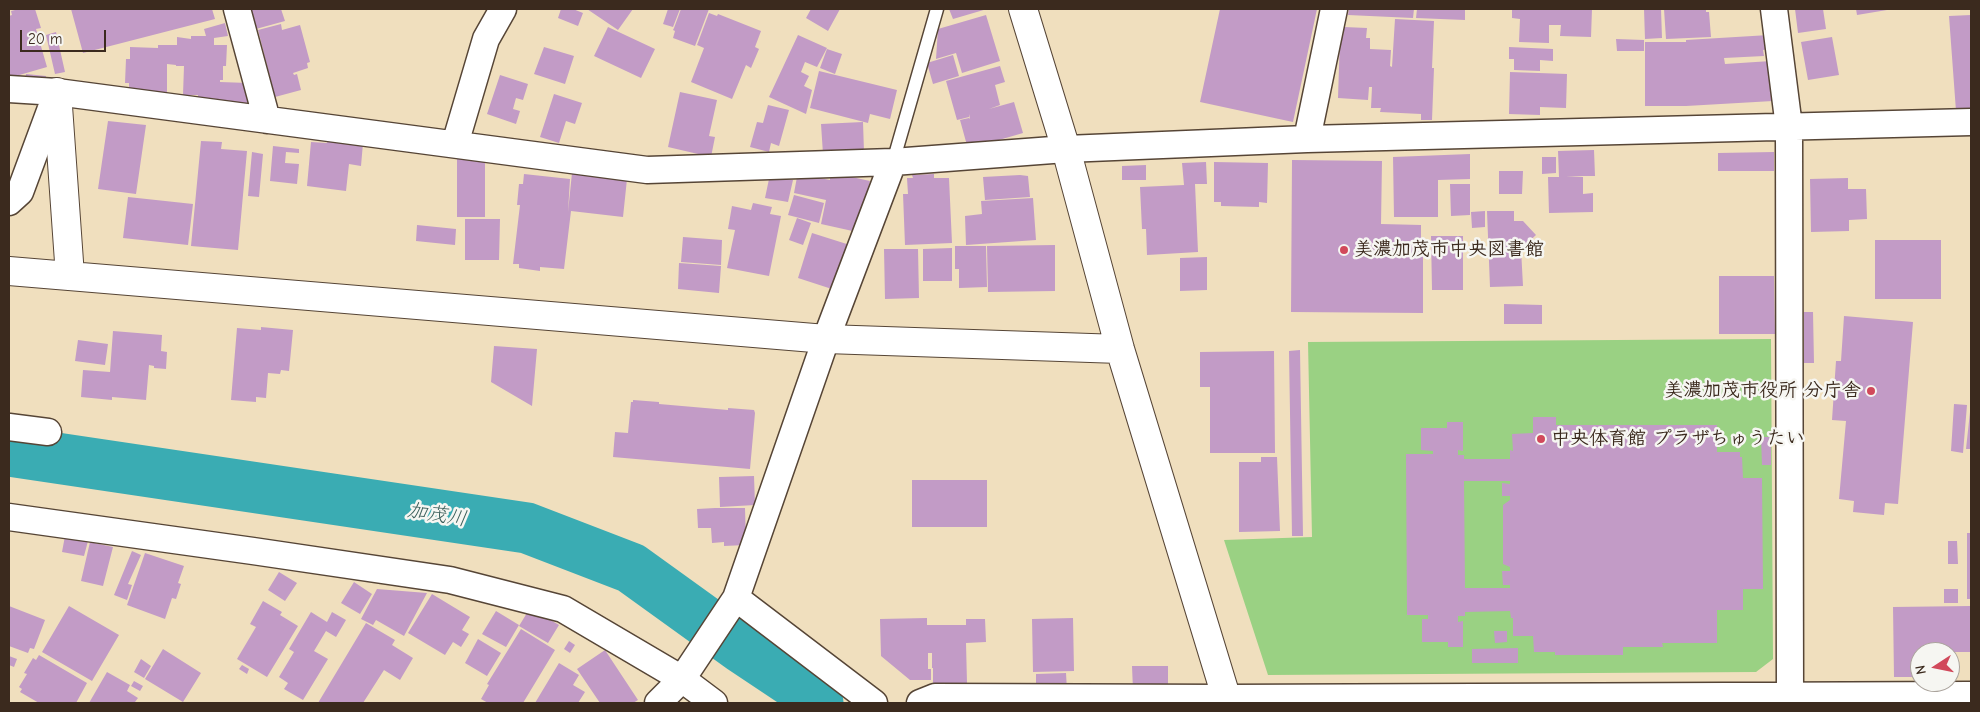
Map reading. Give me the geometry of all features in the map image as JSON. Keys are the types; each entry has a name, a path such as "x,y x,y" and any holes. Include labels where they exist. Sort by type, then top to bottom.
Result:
{"street":[{"path":"237,9 267,120"},
{"path":"455,144 486,39 503,9"},
{"path":"1023,9 1066,149 1120,349 1227,701"},
{"path":"1307,139 1334,9"},
{"path":"1774,9 1789,127 1790,696"},
{"path":"9,89 57,92 647,170 893,162 1066,149 1307,139 1971,122"},
{"path":"9,202 20,192 57,92"},
{"path":"57,92 70,276"},
{"path":"658,703 682,679 736,598 826,338 893,162"},
{"path":"9,271 826,338 1120,349"},
{"path":"9,427 48,432"},
{"path":"9,518 450,580 563,609 682,679 714,703"},
{"path":"736,598 874,703"},
{"path":"920,703 935,697 1227,701 1971,695"}],"lane":[{"path":"893,162 937,9"}],"green space":[{"name":"中央体育館 プラザちゅうたい","path":"1771,339 1773,659 1756,672 1268,675 1224,540 1312,537 1308,342"}],"building":[{"path":"35,9 41,28 36,29 47,67 9,78 9,16 12,15 11,11"},
{"path":"71,9 212,9 215,19 83,53"},
{"path":"250,9 281,9 285,21 256,29"},
{"path":"561,9 573,9 583,13 578,26 558,18"},
{"path":"587,9 633,9 618,30"},
{"path":"668,9 680,9 673,27 663,24"},
{"path":"681,9 709,9 695,46 673,38 675,31 673,30"},
{"path":"811,9 840,9 828,31 806,18"},
{"path":"949,9 987,9 953,19"},
{"path":"1220,9 1317,9 1293,122 1200,102"},
{"path":"1349,9 1414,9 1413,18 1348,15"},
{"path":"1417,9 1465,9 1465,20 1416,18"},
{"path":"1512,9 1592,9 1591,37 1560,36 1561,25 1549,25 1549,43 1519,42 1520,19 1512,18"},
{"path":"1644,9 1661,9 1662,38 1645,39"},
{"path":"1664,9 1706,9 1706,12 1709,12 1711,37 1666,39"},
{"path":"1795,9 1823,9 1826,29 1798,33"},
{"path":"1856,9 1887,9 1887,10 1857,15"},
{"path":"709,13 717,16 718,14 761,31 755,47 759,49 751,68 746,65 732,99 691,82 704,48 697,45"},
{"path":"986,15 1000,61 962,73 956,53 936,59 938,29"},
{"path":"1971,15 1971,110 1956,111 1949,16"},
{"path":"1395,19 1434,21 1432,120 1421,120 1421,114 1380,112 1381,108 1371,108 1372,87 1369,87 1368,100 1338,98 1340,37 1343,37 1344,27 1367,28 1366,38 1370,38 1370,49 1391,50 1390,66 1392,67"},
{"path":"225,23 228,36 214,38 214,45 227,45 226,66 223,66 223,80 220,80 220,82 248,83 247,107 198,101 198,95 183,95 184,66 176,65 167,64 167,99 129,93 129,83 125,83 126,59 130,59 130,47 158,48 158,45 177,45 177,37 191,39 191,36 206,36 204,29"},
{"path":"281,24 282,30 300,25 310,62 307,63 308,68 293,73 294,75 297,74 301,90 275,97 258,30"},
{"path":"608,27 655,49 641,78 594,56"},
{"path":"56,32 65,72 55,74 46,35"},
{"path":"798,35 827,48 817,67 805,62 801,72 809,76 804,86 812,90 806,114 769,97"},
{"path":"1769,35 1770,49 1763,50 1764,56 1724,58 1725,64 1771,61 1773,101 1686,106 1645,106 1645,42 1686,42 1686,40"},
{"path":"1832,37 1839,75 1808,80 1801,42"},
{"path":"1616,39 1644,40 1644,51 1617,51"},
{"path":"544,47 574,56 565,84 534,74"},
{"path":"1509,47 1553,49 1553,61 1540,60 1540,71 1514,70 1514,59 1509,59"},
{"path":"827,49 842,54 835,74 820,68"},
{"path":"953,55 959,76 933,84 927,63"},
{"path":"1000,66 1005,82 995,85 1000,105 989,109 1014,102 1023,133 968,149 960,120 970,119 969,114 969,117 957,120 946,81"},
{"path":"819,71 897,90 890,119 870,114 868,123 810,108"},
{"path":"1510,72 1567,74 1566,108 1540,107 1540,115 1509,114"},
{"path":"26,74 46,76 45,86 25,84"},
{"path":"500,75 528,84 523,100 516,98 513,109 520,111 516,124 487,114"},
{"path":"680,92 717,100 709,136 715,137 711,157 668,147"},
{"path":"554,94 582,103 575,124 566,121 559,143 540,137"},
{"path":"768,105 789,110 779,146 771,143 769,152 750,147 757,122 763,123"},
{"path":"108,121 146,125 136,194 98,189"},
{"path":"863,122 864,152 823,154 821,124"},
{"path":"328,139 363,143 361,166 349,164 346,191 307,186 311,142 327,143"},
{"path":"201,141 222,142 221,149 247,151 238,250 191,246"},
{"path":"273,146 299,149 299,153 286,152 285,163 299,164 297,184 270,181"},
{"path":"1594,150 1595,176 1566,176 1583,177 1583,194 1593,193 1593,212 1549,213 1548,177 1559,177 1558,151"},
{"path":"252,152 263,154 259,197 248,196"},
{"path":"1774,152 1774,171 1718,171 1718,153"},
{"path":"1470,154 1470,179 1438,180 1438,217 1394,217 1393,157"},
{"path":"1542,157 1556,157 1556,173 1542,174"},
{"path":"457,158 485,158 485,217 457,217"},
{"path":"1292,160 1382,161 1381,224 1421,225 1421,243 1423,243 1423,313 1291,312"},
{"path":"1206,162 1207,184 1195,184 1198,252 1147,255 1146,229 1142,229 1140,187 1184,185 1182,163"},
{"path":"1214,162 1268,163 1267,203 1259,202 1259,207 1221,206 1221,202 1214,202"},
{"path":"1146,165 1146,180 1122,180 1122,166"},
{"path":"1499,171 1523,171 1522,194 1499,194"},
{"path":"572,173 627,179 623,217 571,211 564,269 540,267 540,271 519,268 519,264 513,264 520,205 517,205 519,184 523,184 524,174 570,179 568,212"},
{"path":"838,174 870,181 857,232 821,224 826,200 794,193 797,177 809,176 830,180 830,175"},
{"path":"934,174 934,178 949,178 952,243 905,245 903,194 908,194 907,178 913,178 912,175"},
{"path":"1028,176 1030,197 985,200 983,177"},
{"path":"1848,178 1848,189 1866,189 1867,219 1849,220 1849,231 1811,232 1810,179"},
{"path":"769,179 793,180 788,202 765,198"},
{"path":"1450,184 1470,184 1470,215 1451,216"},
{"path":"794,195 824,203 819,223 788,215"},
{"path":"128,197 193,204 188,245 123,238"},
{"path":"1033,198 1036,240 966,245 965,216 982,214 981,201"},
{"path":"753,203 772,207 770,214 781,216 769,276 727,268 735,230 728,229 732,206 751,210"},
{"path":"1485,211 1485,227 1472,228 1471,212"},
{"path":"1487,211 1514,211 1514,221 1523,221 1536,235 1521,249 1523,286 1490,287"},
{"path":"797,218 811,223 803,245 789,240"},
{"path":"465,219 500,219 499,260 465,260"},
{"path":"417,225 456,229 455,245 416,241"},
{"path":"812,233 853,246 838,291 798,278"},
{"path":"1431,236 1463,236 1463,290 1432,290"},
{"path":"683,237 722,240 721,265 681,262"},
{"path":"1875,240 1941,240 1941,299 1875,299"},
{"path":"1055,245 1055,291 988,292 987,246"},
{"path":"955,246 986,246 987,287 959,288 959,269 955,269"},
{"path":"952,248 952,281 923,281 923,249"},
{"path":"884,249 918,249 919,298 885,299"},
{"path":"1207,257 1207,290 1180,291 1180,258"},
{"path":"679,263 721,266 719,293 678,289"},
{"path":"1719,276 1774,276 1775,334 1719,334"},
{"path":"1504,304 1542,305 1542,324 1504,324"},
{"path":"1804,312 1813,312 1814,363 1804,363"},
{"name":"美濃加茂市役所 分庁舎","path":"1844,316 1913,322 1898,504 1885,503 1884,515 1853,512 1854,501 1839,499 1846,421 1832,420 1836,361 1841,361"},
{"path":"261,327 293,330 289,371 281,370 280,374 268,373 266,398 256,397 256,402 231,400 237,328 261,330"},
{"path":"113,331 162,335 161,351 167,352 166,369 154,368 154,366 149,365 146,400 112,397 112,400 81,397 83,370 110,372"},
{"path":"78,340 108,344 105,365 75,361"},
{"path":"494,346 537,349 532,406 491,382"},
{"path":"1300,350 1303,536 1292,536 1289,351"},
{"path":"1274,351 1275,453 1210,453 1210,387 1200,387 1200,352"},
{"path":"633,400 728,410 728,408 754,410 750,469 613,457 615,432 628,433 631,402"},
{"path":"1954,404 1967,405 1963,453 1951,451"},
{"path":"1970,412 1971,449 1966,449"},
{"path":"1533,417 1556,417 1556,425 1717,425 1717,452 1740,452 1743,478 1762,478 1763,589 1743,589 1743,610 1717,610 1717,643 1662,643 1663,647 1623,647 1623,655 1555,655 1555,652 1534,652 1533,636 1513,636 1513,618 1511,618 1510,611 1465,612 1465,616 1458,616 1458,622 1463,621 1463,647 1448,647 1448,642 1422,642 1422,619 1428,619 1428,615 1407,615 1406,454 1433,454 1433,451 1421,450 1421,428 1447,428 1447,422 1463,422 1463,451 1458,450 1458,455 1464,455 1464,459 1510,459 1510,450 1513,451 1512,434 1533,433","holes":["1464,481 1510,481 1510,484 1502,483 1502,496 1510,496 1510,500 1503,505 1503,564 1510,567 1510,571 1502,571 1503,585 1510,585 1510,588 1465,588"]},
{"path":"1761,437 1771,437 1771,465 1762,465"},
{"path":"1261,457 1277,457 1280,531 1239,532 1239,462 1261,462"},
{"path":"754,476 755,505 720,507 719,477"},
{"path":"912,480 987,480 987,527 912,527"},
{"path":"745,508 746,545 724,546 724,542 712,543 711,528 698,528 697,509"},
{"path":"1967,533 1971,533 1971,599 1967,599"},
{"path":"65,536 88,541 84,556 62,552"},
{"path":"1948,541 1957,541 1958,564 1948,564"},
{"path":"90,542 113,547 103,586 81,581"},
{"path":"132,551 141,555 128,584 132,585 127,600 114,595"},
{"path":"145,553 184,566 178,583 181,584 176,599 172,598 165,619 127,605"},
{"path":"279,572 297,583 285,601 268,590"},
{"path":"354,582 372,594 360,614 341,603"},
{"path":"377,589 427,593 404,636 376,620 373,625 361,619"},
{"path":"1944,589 1958,589 1958,603 1944,603"},
{"path":"432,594 470,617 462,630 469,634 461,647 453,642 445,655 408,633"},
{"path":"263,601 282,612 280,615 298,626 267,677 237,659 256,627 250,624"},
{"path":"9,606 45,620 34,649 30,648 28,653 9,646"},
{"path":"69,606 119,635 92,681 42,652"},
{"path":"1971,606 1971,652 1960,652 1960,642 1910,642 1910,677 1894,677 1893,607"},
{"path":"530,608 559,625 548,643 519,626"},
{"path":"496,611 519,625 506,647 482,634"},
{"path":"311,612 327,622 332,612 346,620 336,637 326,631 314,651 328,659 303,700 284,689 288,683 279,677 294,652 289,649"},
{"path":"927,618 927,625 966,625 966,619 985,619 986,642 966,643 967,683 933,684 932,653 928,653 928,669 931,669 931,680 910,680 881,656 880,619"},
{"path":"1073,618 1074,671 1033,672 1032,619"},
{"path":"366,623 395,640 392,645 413,658 400,680 384,670 363,703 318,703"},
{"path":"521,629 555,650 523,703 488,703 481,699 489,685 487,684"},
{"path":"1494,631 1507,631 1507,642 1495,643"},
{"path":"478,639 501,653 487,676 465,663"},
{"path":"569,641 575,645 570,653 564,649"},
{"path":"1518,648 1518,663 1472,663 1472,649"},
{"path":"163,649 201,673 183,702 145,679"},
{"path":"605,650 638,700 633,703 600,703 577,669"},
{"path":"39,655 87,683 76,703 39,703 20,692 22,689 19,687 27,674 24,673 33,658 36,660"},
{"path":"9,656 17,659 14,667 9,665"},
{"path":"141,659 151,666 144,678 134,672"},
{"path":"559,663 579,675 573,685 585,692 578,703 535,703"},
{"path":"242,665 249,669 247,674 239,669"},
{"path":"1132,666 1168,666 1168,690 1133,690"},
{"path":"107,672 130,685 127,691 138,698 135,702 137,703 89,703"},
{"path":"1066,673 1067,690 1036,690 1036,674"},
{"path":"134,681 143,686 140,691 131,686"}],"waterway":[{"name":"加茂川","path":"9,451 527,528 631,568 742,648 799,686 818,703"}],"place":[{"name":"美濃加茂市中央図書館","path":"1344,250"},
{"name":"美濃加茂市役所 分庁舎","path":"1871,391"},
{"name":"中央体育館 プラザちゅうたい","path":"1541,439"}]}
